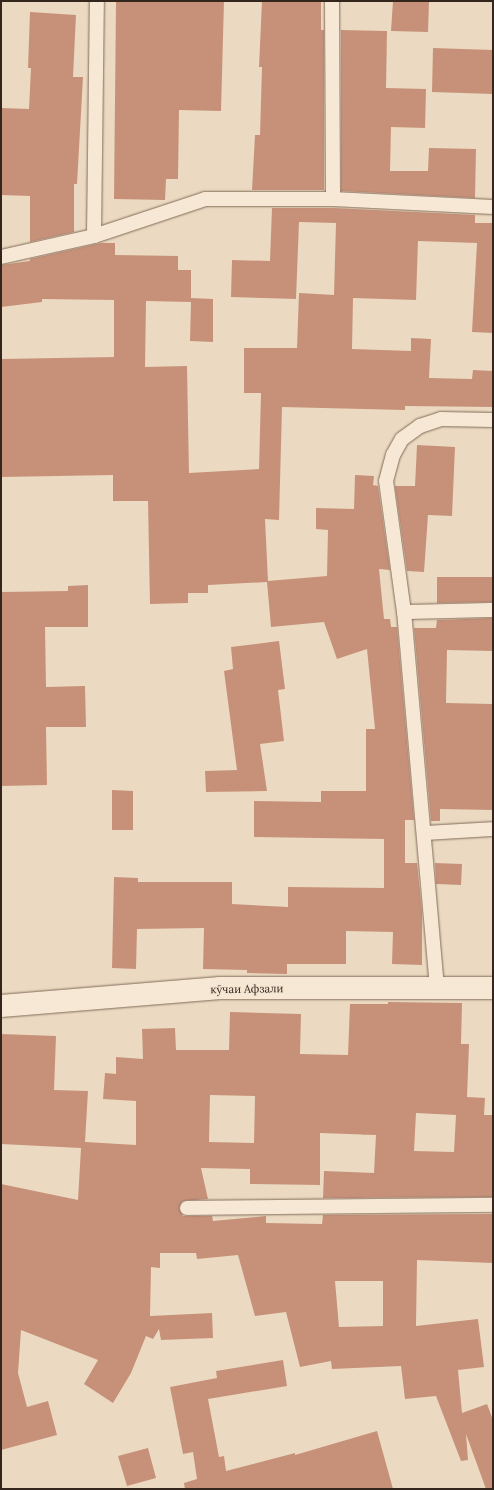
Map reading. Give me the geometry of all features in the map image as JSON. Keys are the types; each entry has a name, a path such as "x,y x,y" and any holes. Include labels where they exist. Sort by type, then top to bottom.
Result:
{"street":[{"name":"кӯчаи Афзали","path":"1,1006 220,988 493,988"}],"lane":[{"path":"94,236 97,1"},
{"path":"332,1 333,199"},
{"path":"1,257 94,236 205,199 333,199 493,207"},
{"path":"436,988 404,612 386,481 394,455 402,440 420,426 441,419 493,420"},
{"path":"404,612 493,610"},
{"path":"424,833 493,830"},
{"path":"187,1208 493,1205"}],"building":[{"path":"116,1 224,1 221,111 179,110 178,179 166,179 165,200 114,199"},
{"path":"262,1 321,1 321,30 324,30 324,190 252,190 255,135 260,135 262,67 259,67"},
{"path":"393,1 429,2 428,32 391,31"},
{"path":"30,12 76,15 73,77 83,77 77,184 74,184 74,232 30,242 30,196 1,195 1,108 29,109 31,68 28,68"},
{"path":"341,30 387,31 386,88 426,89 425,128 391,127 390,171 428,171 429,148 476,149 475,198 341,191"},
{"path":"433,48 493,50 493,94 432,92"},
{"path":"272,208 333,208 475,215 475,223 493,223 493,333 472,332 477,243 418,241 416,300 353,298 352,349 411,351 411,338 431,339 429,378 472,379 473,370 493,371 493,407 405,406 405,410 282,407 279,520 265,519 268,581 327,576 328,530 316,529 316,508 354,509 355,475 374,476 373,485 378,486 390,570 379,569 384,619 390,619 391,627 397,627 414,820 405,820 405,863 417,863 422,912 422,965 392,964 393,932 346,931 346,964 287,964 287,974 247,973 247,970 203,969 204,928 137,929 136,969 112,968 114,877 138,878 138,882 232,882 232,904 288,907 288,887 384,888 384,839 254,837 254,801 321,802 321,791 366,791 366,729 375,729 367,649 337,659 324,622 271,627 267,582 208,585 208,593 188,593 188,603 150,604 148,501 113,501 113,475 1,477 1,359 114,357 114,300 42,299 42,302 1,307 1,265 30,261 30,259 101,243 115,243 115,255 178,256 178,270 191,270 191,298 213,299 213,342 190,341 191,302 146,301 145,367 187,366 189,473 259,469 261,393 244,393 244,348 297,348 299,293 334,295 336,223 299,222 296,299 231,297 232,260 270,261"},
{"path":"417,445 455,447 452,516 428,515 424,572 407,571 395,486 415,486"},
{"path":"437,577 493,577 493,602 437,603"},
{"path":"88,585 88,627 45,627 46,687 85,686 86,727 46,727 47,785 1,786 1,592 68,591 68,586"},
{"path":"493,618 493,651 447,650 446,703 493,704 493,810 440,809 440,821 431,821 414,628 436,628 437,620"},
{"path":"279,641 285,689 278,690 284,741 260,744 267,791 206,792 205,771 237,770 224,671 233,669 231,647"},
{"path":"112,790 133,791 133,830 112,830"},
{"path":"435,863 462,864 461,885 436,884"},
{"path":"388,1002 462,1003 461,1044 469,1044 467,1097 485,1098 484,1115 493,1115 493,1197 323,1198 324,1171 374,1173 376,1135 320,1133 320,1185 250,1184 250,1169 201,1168 208,1199 183,1201 179,1208 183,1216 212,1216 213,1221 266,1216 266,1223 322,1224 323,1215 493,1214 493,1263 417,1260 416,1326 478,1319 484,1367 458,1370 462,1413 487,1404 493,1420 493,1489 486,1489 466,1434 468,1460 461,1461 436,1396 405,1399 401,1366 332,1369 331,1361 300,1367 286,1312 255,1316 238,1255 197,1259 196,1253 160,1253 160,1268 151,1267 150,1316 212,1313 213,1338 161,1340 159,1329 153,1339 146,1336 131,1373 113,1403 84,1384 98,1360 21,1330 18,1373 27,1407 48,1401 57,1435 1,1450 1,1184 78,1200 81,1148 1,1144 1,1034 56,1036 54,1090 88,1091 85,1142 136,1145 136,1101 103,1099 105,1073 116,1074 116,1057 143,1059 142,1029 175,1028 176,1050 229,1050 230,1012 301,1014 300,1054 348,1055 350,1004 388,1004","holes":["210,1095 255,1096 254,1143 209,1142","416,1113 456,1115 454,1152 414,1151","335,1281 383,1281 383,1326 339,1327"]},
{"path":"283,1360 287,1386 208,1399 219,1457 224,1456 226,1471 295,1453 295,1455 377,1431 393,1489 185,1489 184,1483 197,1479 193,1452 183,1454 170,1387 217,1378 216,1371"},
{"path":"148,1448 156,1478 127,1486 118,1456"}]}
